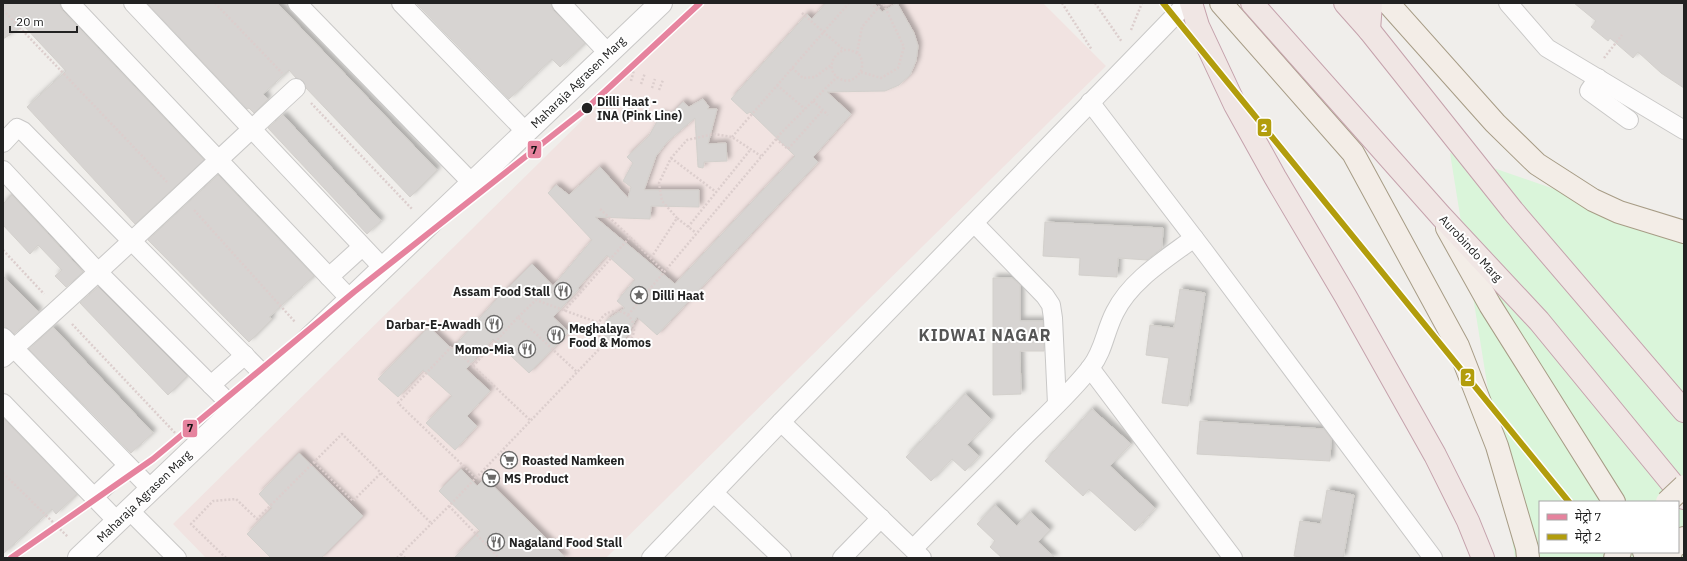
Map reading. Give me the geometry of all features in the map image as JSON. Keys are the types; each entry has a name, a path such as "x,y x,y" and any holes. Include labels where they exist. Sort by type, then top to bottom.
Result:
{"highway":[{"path":"1191,3 1198,26 1235,105 1436,455 1468,521 1483,558"},
{"name":"Aurobindo Marg","path":"1252,3 1441,216 1539,321 1684,498"},
{"path":"1344,3 1369,30 1513,211 1684,410"},
{"path":"1369,30 1372,3"}],"main road":[{"path":"1221,3 1353,153 1458,346 1497,446 1527,553"},
{"path":"1388,3 1495,122 1537,164 1593,200 1619,212 1684,232"},
{"path":"1441,216 1490,305 1613,501"},
{"path":"1668,501 1684,486"}],"street":[{"path":"70,3 350,299"},
{"path":"133,3 383,268"},
{"path":"297,3 472,183"},
{"path":"401,3 526,132"},
{"path":"561,3 608,53"},
{"name":"Maharaja Agrasen Marg","path":"76,550 123,516 661,3"},
{"path":"651,558 1187,3"},
{"path":"1508,3 1547,48 1684,130"},
{"path":"1594,76 1589,91 1629,120"},
{"path":"151,489 7,348 58,310 181,196 217,160 296,88"},
{"path":"1090,102 1194,238 1433,558"},
{"path":"3,143 17,128 24,131 267,378"},
{"path":"3,170 98,272 235,409"},
{"path":"974,223 1045,296 1051,305 1055,340 1057,404"},
{"path":"781,422 918,553 1090,368 1100,354 1105,335 1115,311 1128,291 1153,268 1194,238"},
{"path":"329,277 362,247"},
{"path":"211,385 245,355"},
{"path":"1090,368 1233,558"},
{"path":"3,402 94,497 123,516 177,558"},
{"path":"94,497 127,466"},
{"path":"714,493 782,558"},
{"path":"842,558 881,518"}],"path":[{"path":"215,3 414,211"},
{"path":"732,137 849,3"},
{"path":"870,3 878,9"},
{"path":"857,53 862,26 883,3 904,47 898,68 881,78 861,72"},
{"path":"1062,3 1092,50"},
{"path":"1095,3 1124,45 1127,38"},
{"path":"1130,31 1142,3"},
{"path":"3,10 181,196 299,326"},
{"path":"802,13 844,50"},
{"path":"1594,76 1622,35"},
{"path":"844,50 850,50 857,53 861,58 862,65 861,72 857,77 848,81 837,77 833,72 831,65 833,58 837,53 844,50"},
{"path":"792,68 803,78 815,77 831,65"},
{"path":"624,78 627,68"},
{"path":"631,81 634,70"},
{"path":"641,84 644,73"},
{"path":"628,315 776,139 837,77"},
{"path":"652,88 655,79"},
{"path":"659,90 662,80"},
{"path":"777,85 805,109"},
{"path":"813,101 828,114"},
{"path":"776,139 788,149 823,110"},
{"path":"696,234 677,218 662,201 659,183 671,158 687,140 714,134 732,137 761,157"},
{"path":"688,227 751,149"},
{"path":"671,158 716,192"},
{"path":"600,209 664,272"},
{"path":"651,258 677,218"},
{"path":"564,311 630,237"},
{"path":"3,250 58,310 179,436"},
{"path":"473,366 518,317 536,300 599,323"},
{"path":"622,311 628,315 634,325 632,338 623,346 617,347 605,343 599,334 599,323 602,317 608,312 622,311"},
{"path":"518,317 577,372"},
{"path":"397,558 432,524 605,343"},
{"path":"476,478 398,403 452,346 531,421"},
{"path":"226,558 191,524 213,501 236,499 257,519 342,434 432,524"},
{"path":"314,462 353,501 382,473"},
{"path":"3,472 76,550"},
{"path":"449,506 499,558"},
{"path":"401,554 404,558"}],"shaded area":[{"name":"Dilli Haat","path":"701,3 1043,3 1106,66 606,558 206,558 173,524"}],"green space":[{"path":"1450,153 1684,234 1684,558 1515,558"}],"building":[{"path":"3,3 59,3 62,10 204,160 135,224 27,107 66,71 24,26 3,39"},
{"path":"147,3 277,3 437,170 410,197 306,88 303,81 296,78 289,70 263,94 268,99 254,113 249,108 247,109"},
{"path":"416,3 551,3 553,10 585,43 560,67 552,59 509,99"},
{"path":"826,3 874,3 882,12 897,3 914,33 918,46 916,61 910,75 899,85 885,91 827,92 851,114 813,157 818,162 657,335 637,317 619,349 605,336 603,331 604,325 607,320 625,308 617,301 635,280 607,255 578,288 579,289 553,317 569,332 529,373 493,339 466,369 490,391 467,416 477,426 455,450 426,423 452,396 423,370 398,397 378,379 429,327 452,349 495,301 532,264 553,286 592,240 548,193 556,185 569,195 600,167 628,198 631,187 623,181 633,163 627,157 649,136 661,114 668,117 683,102 689,107 703,99 709,107 707,109 717,109 708,144 726,143 727,161 704,162 703,168 698,167 695,118 667,142 656,156 644,190 699,190 699,207 651,206 650,219 595,217 675,284 795,156 750,112 747,114 731,99 807,14 812,19"},
{"path":"1574,3 1684,3 1684,88 1661,73 1638,52 1633,58 1610,38 1608,41 1591,27 1596,21"},
{"path":"283,115 381,221 367,234 268,128"},
{"path":"218,175 314,276 269,317 272,319 249,342 148,240"},
{"path":"12,195 83,272 66,287 55,276 62,270 38,245 30,254 3,225 3,204"},
{"path":"1045,222 1163,228 1162,248 1147,260 1118,258 1117,277 1079,275 1080,258 1043,256"},
{"path":"3,276 39,312 14,334 3,325"},
{"path":"993,278 1012,278 1020,285 1020,321 1043,321 1044,351 1020,351 1021,394 993,395"},
{"path":"98,287 187,376 168,395 80,303"},
{"path":"1180,289 1205,293 1188,406 1162,403 1169,358 1146,355 1150,325 1174,328"},
{"path":"53,327 153,433 131,453 29,349"},
{"path":"965,394 991,419 967,445 979,456 965,471 952,459 931,481 906,457"},
{"path":"1092,409 1131,444 1110,466 1155,508 1135,531 1089,489 1083,496 1045,461"},
{"path":"3,418 77,494 56,514 52,509 3,554"},
{"path":"1200,421 1324,429 1331,439 1330,461 1197,454"},
{"path":"299,453 363,516 321,558 271,558 247,534 272,508 259,494"},
{"path":"461,469 477,486 485,478 566,558 454,558 480,531 439,491"},
{"path":"1327,490 1354,495 1343,558 1305,558 1294,556 1300,521 1321,524"},
{"path":"995,505 1017,526 1030,512 1050,530 1038,542 1055,558 1002,558 990,547 995,541 977,524"}],"metro line":[{"name":"7","path":"11,558 153,459 354,292 586,109 700,3"},
{"name":"2","path":"1163,3 1568,501"}],"place":[{"name":"Dilli Haat - INA (Pink Line)","path":"587,108"},
{"name":"Assam Food Stall","path":"563,291"},
{"name":"Dilli Haat","path":"639,295"},
{"name":"Darbar-E-Awadh","path":"494,324"},
{"name":"Meghalaya Food & Momos","path":"556,335"},
{"name":"Momo-Mia","path":"527,349"},
{"name":"Roasted Namkeen","path":"509,460"},
{"name":"MS Product","path":"491,478"},
{"name":"Nagaland Food Stall","path":"496,542"}],"district":[{"name":"KIDWAI NAGAR","path":"985,335"}]}
